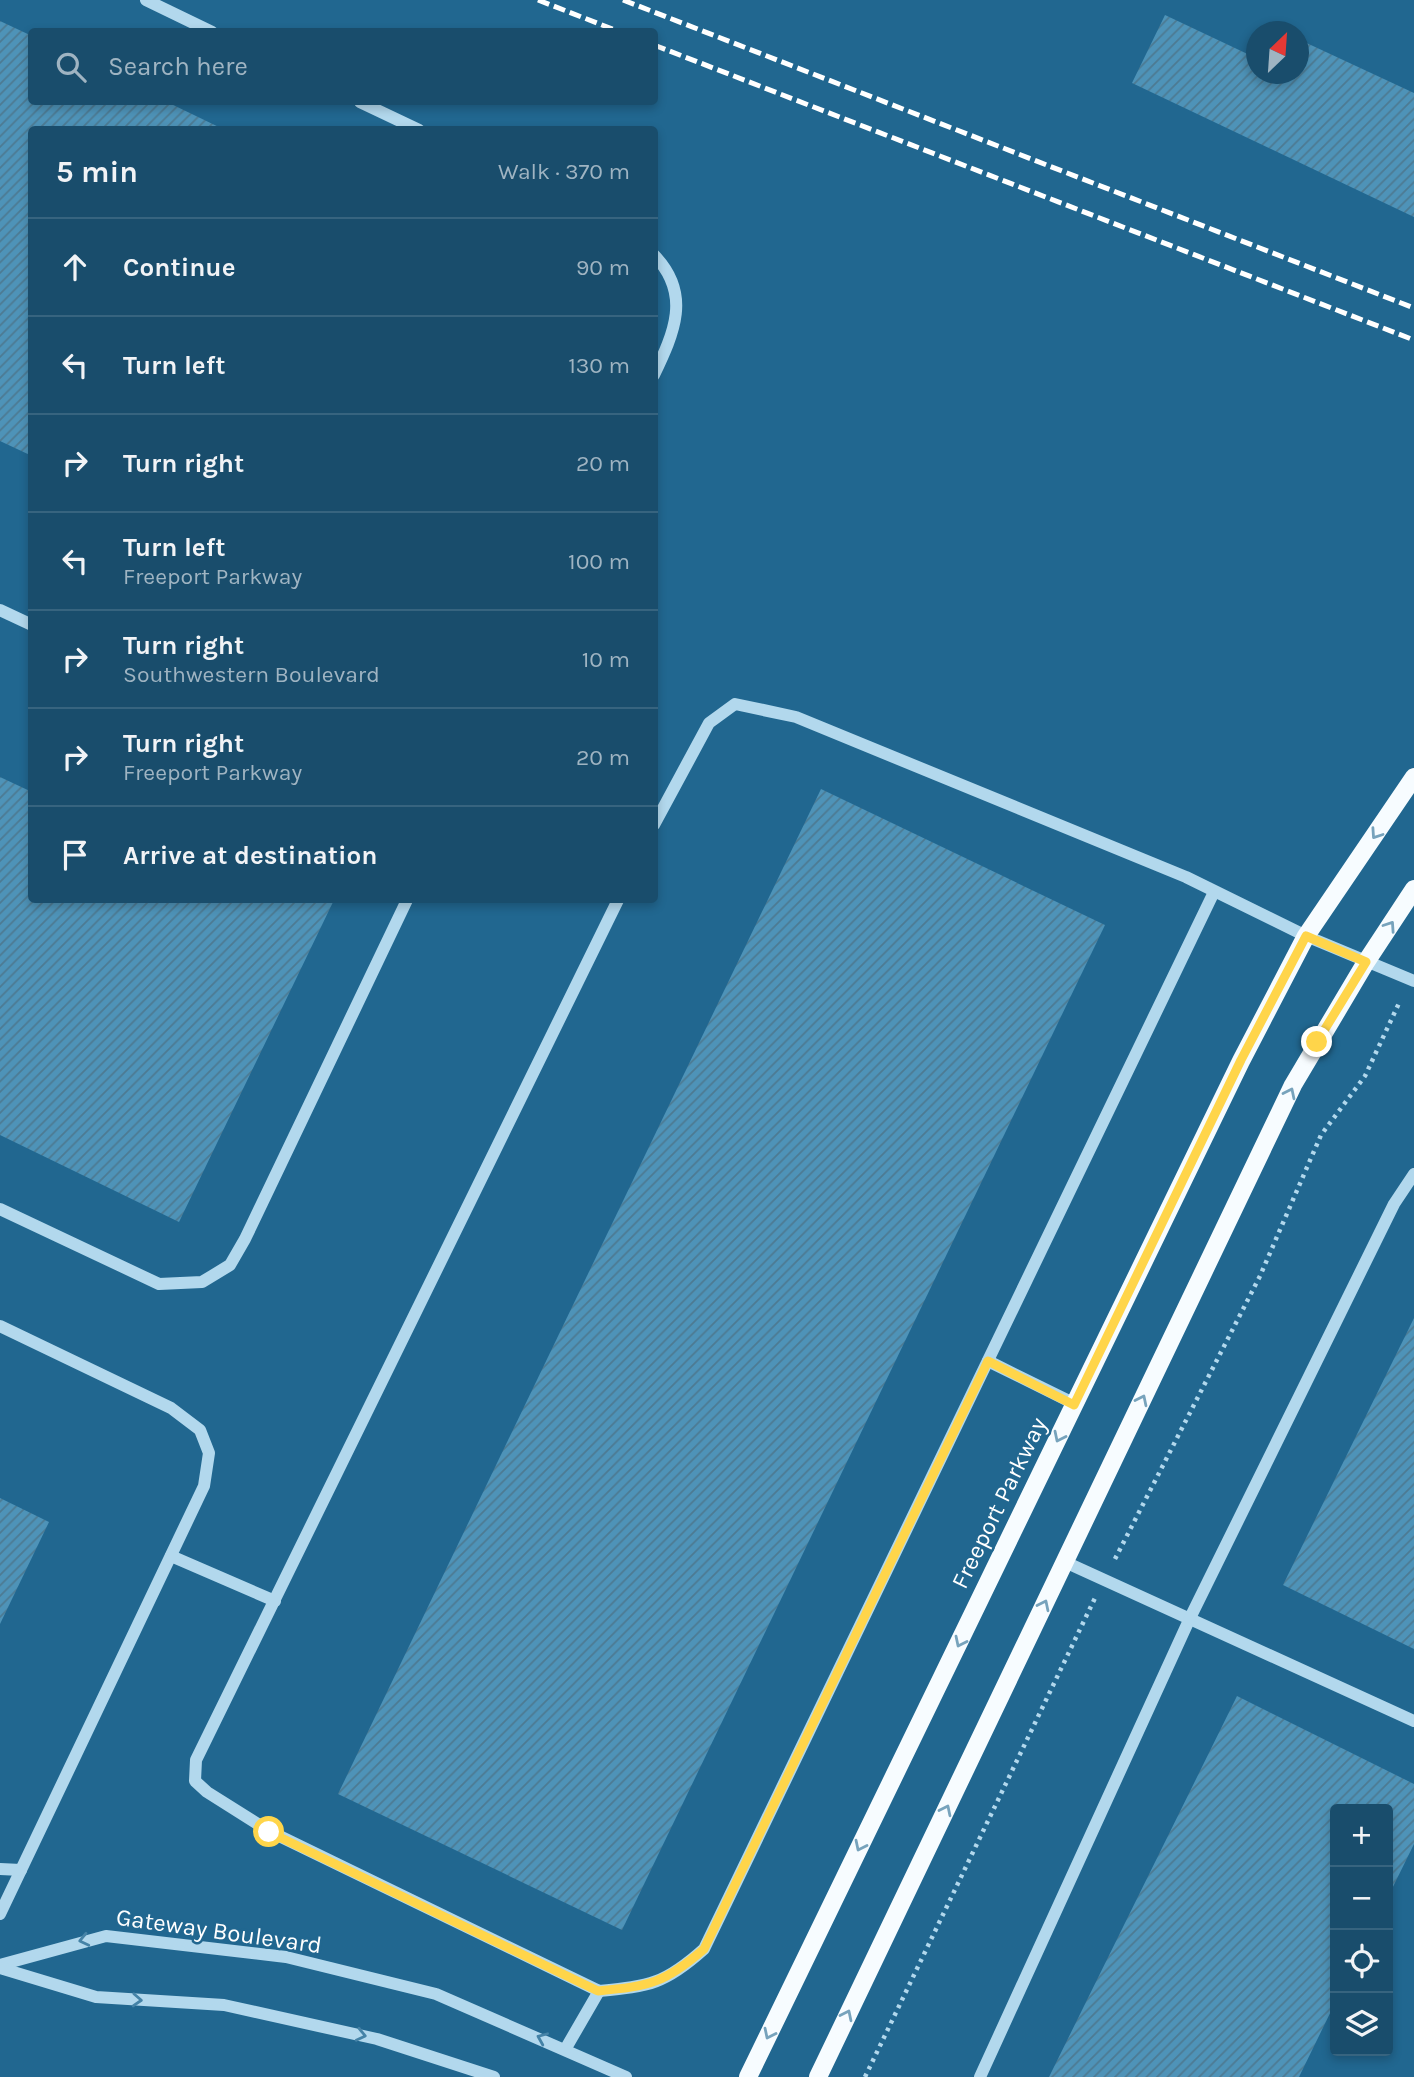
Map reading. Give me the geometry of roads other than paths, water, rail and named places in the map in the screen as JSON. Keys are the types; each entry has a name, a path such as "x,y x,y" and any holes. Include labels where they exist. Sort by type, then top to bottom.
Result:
{"main road":[{"name":"Freeport Parkway","path":"748,2077 1241,1060 1306,936 1414,777"},
{"path":"818,2077 1293,1085 1366,962 1414,889"}],"street":[{"path":"146,0 204,28"},
{"path":"366,105 411,126"},
{"path":"658,259 665,266 677,301 675,332 658,367"},
{"path":"0,610 28,623"},
{"path":"658,818 709,723 735,704 796,717 1214,892 1306,936 1412,981"},
{"path":"617,903 196,1760 195,1781 207,1792 269,1832 598,1991 658,1983 680,1970 704,1949 1214,892"},
{"path":"0,1209 159,1284 202,1282 230,1265 245,1239 406,903"},
{"path":"980,2077 1190,1618 1394,1204 1414,1174"},
{"path":"0,1326 171,1408 200,1430 209,1453 204,1486 0,1914"},
{"path":"988,1361 1074,1405"},
{"path":"171,1556 275,1601"},
{"path":"1065,1562 1414,1721"},
{"path":"0,1869 21,1870"},
{"name":"Gateway Boulevard","path":"0,1966 106,1936 286,1957 436,1994 626,2077"},
{"name":"Gateway Boulevard","path":"0,1966 96,1997 224,2004 377,2039 494,2077"},
{"path":"566,2049 598,1991"}],"railway":[{"path":"538,0 610,28"},
{"path":"623,0 1414,308"},
{"path":"658,47 1414,340"}]}
